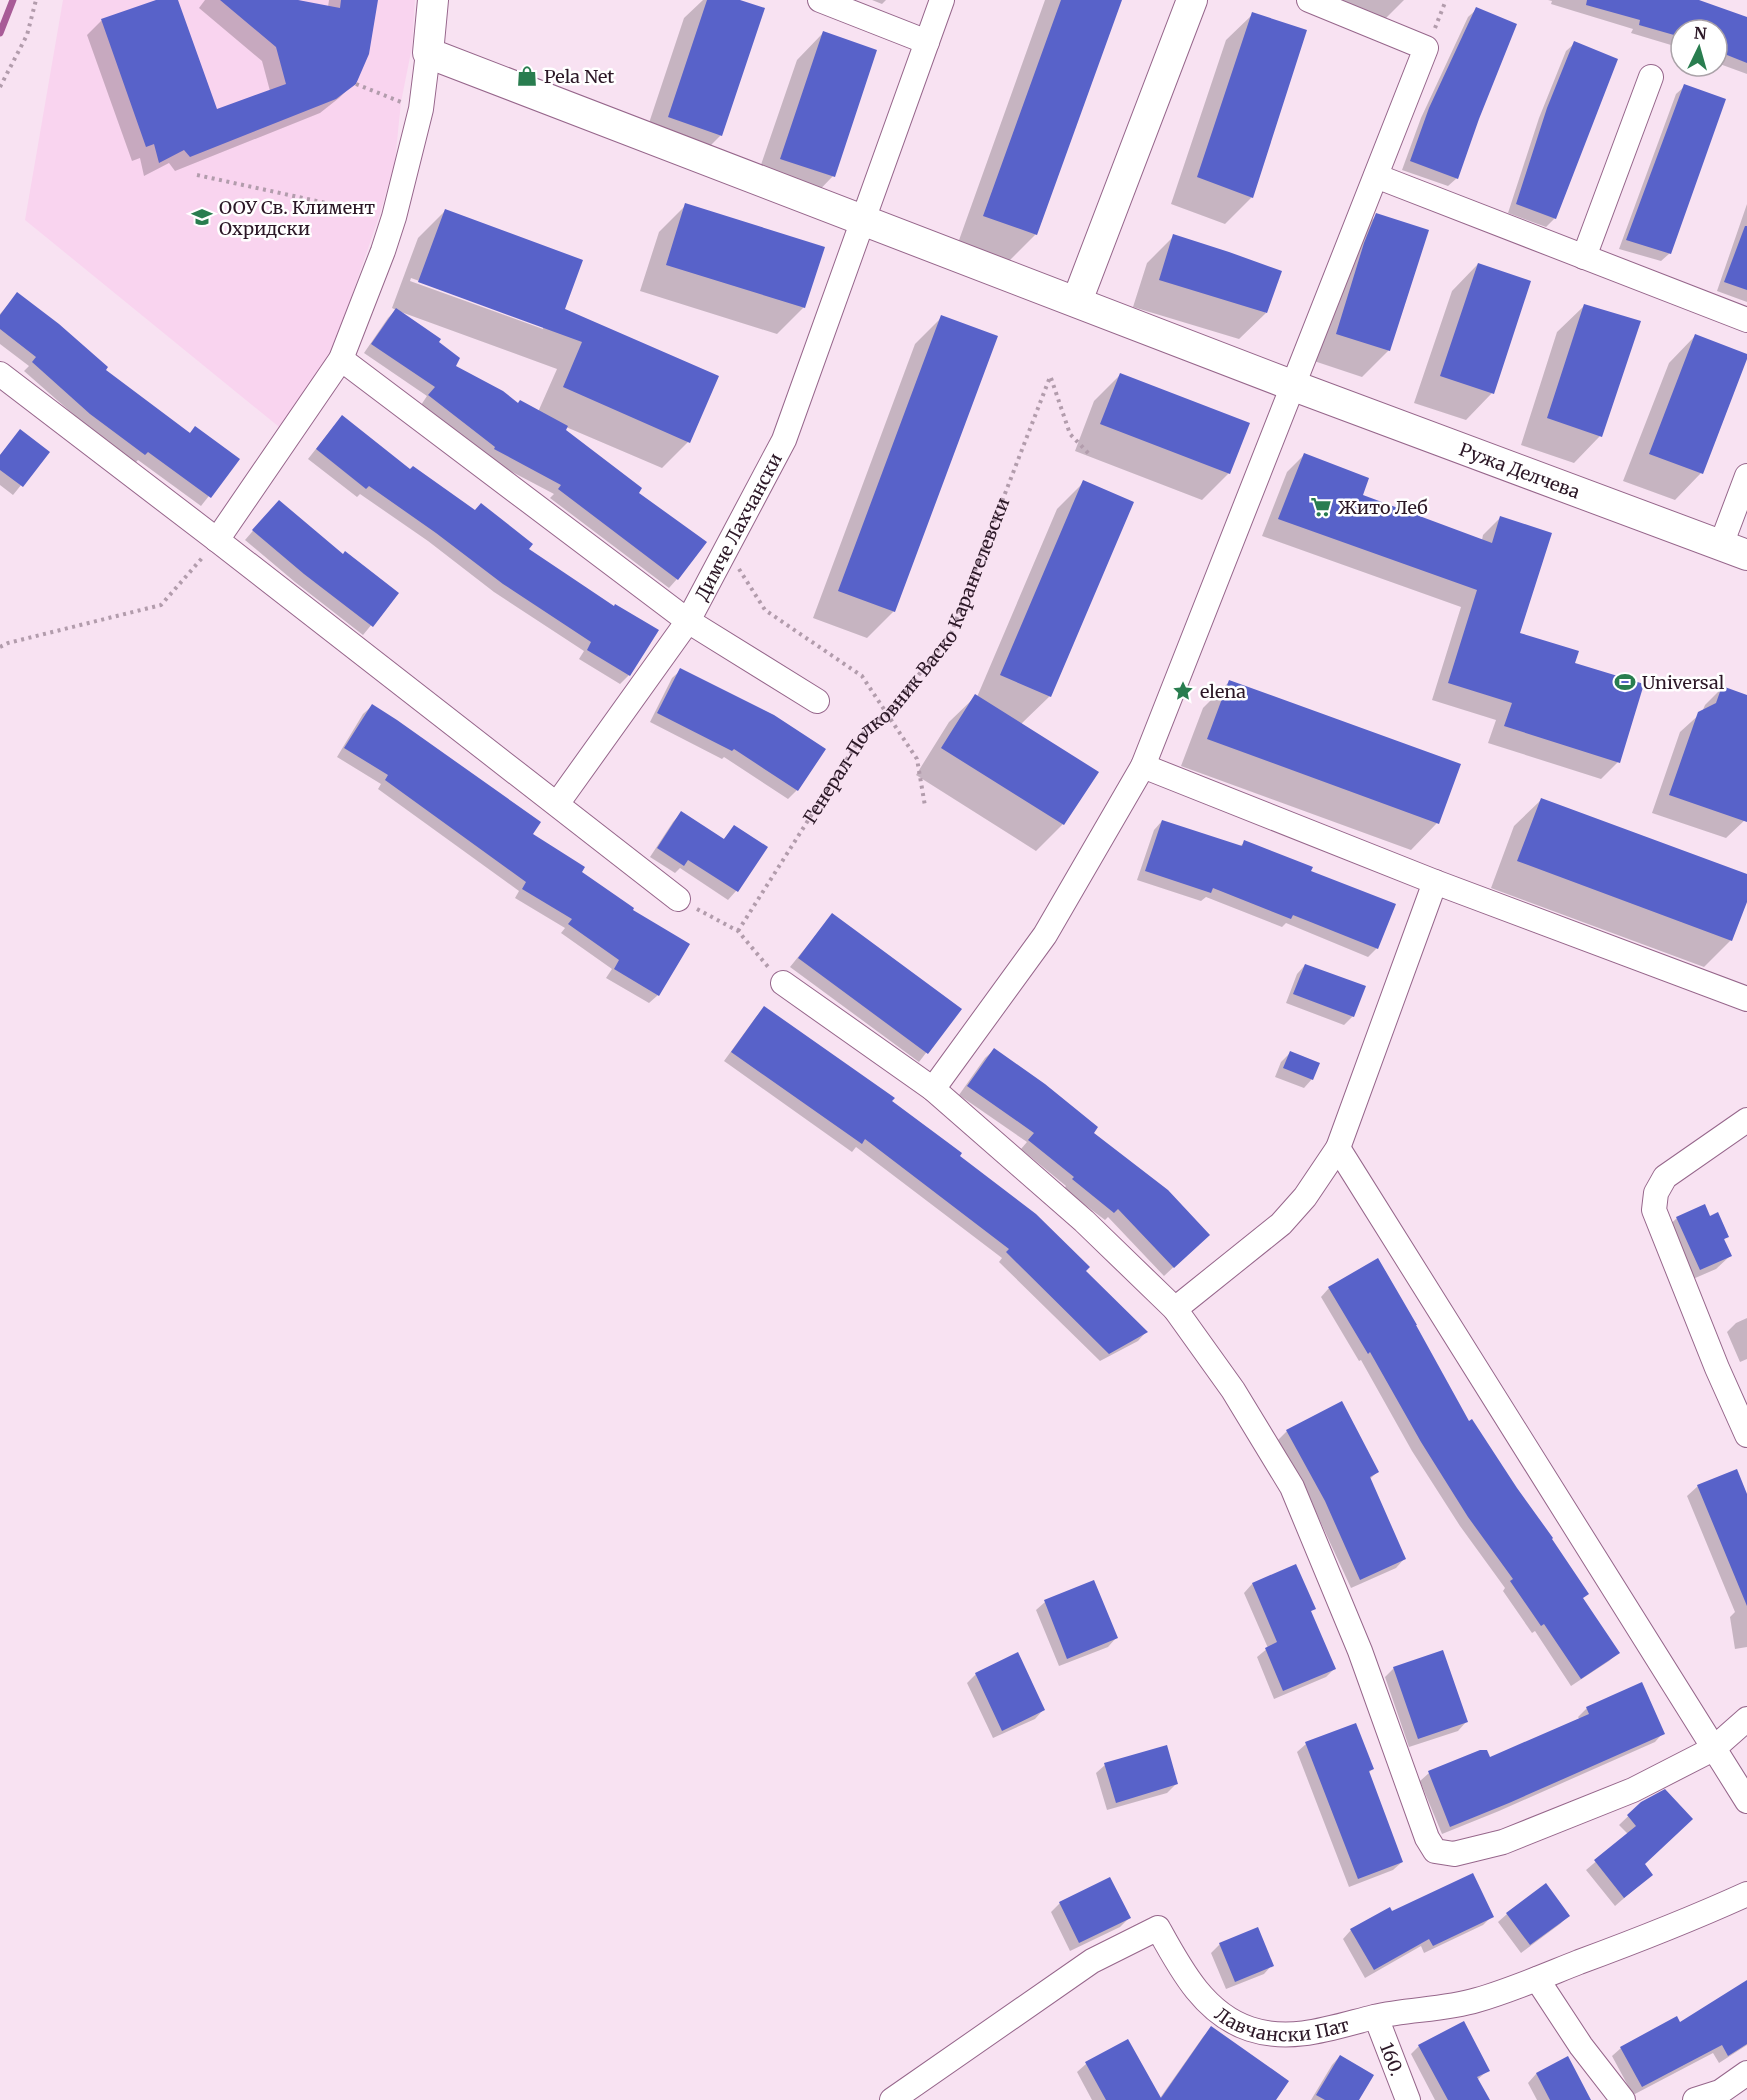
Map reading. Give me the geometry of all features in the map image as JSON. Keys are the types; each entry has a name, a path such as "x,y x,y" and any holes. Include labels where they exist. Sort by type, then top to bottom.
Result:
{"street":[{"path":"218,540 341,359 394,217 421,109 433,0"},
{"path":"820,0 927,42"},
{"name":"Димче Лахчански","path":"557,804 687,621 784,440 942,0"},
{"path":"428,53 1077,301 1192,0"},
{"path":"933,1089 1045,935 1143,766 1426,48 1309,0"},
{"path":"1584,257 1651,77"},
{"path":"1376,176 1747,320"},
{"name":"Ружа Делчева","path":"1077,301 1294,386 1734,550"},
{"path":"341,359 687,621 817,700"},
{"path":"0,374 218,540 678,899"},
{"path":"1734,550 1747,476"},
{"path":"1143,766 1435,882 1747,999"},
{"path":"1175,1309 1281,1224 1305,1197 1338,1148 1435,882"},
{"path":"783,983 933,1089 1084,1221 1175,1309 1233,1390 1292,1487 1360,1651 1427,1838 1435,1851 1454,1854 1503,1842 1633,1791 1713,1749 1747,1719"},
{"path":"1747,1120 1665,1177 1656,1193 1654,1210 1717,1368 1747,1435"},
{"path":"1338,1148 1747,1801"},
{"name":"Лавчански Пат","path":"892,2100 1092,1961 1158,1928 1182,1971 1203,1997 1226,2018 1251,2030 1284,2036 1324,2030 1376,2017 1476,2001 1693,1919 1747,1894"},
{"path":"1537,1979 1581,2046 1623,2100"},
{"name":"160.","path":"1376,2017 1408,2100"},
{"path":"1695,2100 1720,2092 1747,2073"}],"path":[{"path":"0,87 27,35 36,0"},
{"path":"1426,48 1446,0"},
{"path":"356,84 421,109"},
{"path":"197,175 394,217"},
{"name":"Генерал-Полковник Васко Карангелевски","path":"738,931 866,729 888,713 950,636 1050,377 1070,434 1090,455"},
{"path":"0,648 8,643 161,605 218,540"},
{"path":"726,549 765,610 862,676 917,759 925,806"},
{"path":"678,899 738,931 783,983"}],"shaded area":[{"name":"ООУ Св. Климент Охридски","path":"63,0 415,0 412,47 401,102 395,161 380,214 335,344 289,435 25,220"}],"building":[{"path":"156,0 178,0 217,109 286,84 276,47 220,0 298,0 340,8 341,0 378,0 369,54 356,84 336,99 190,157 184,150 159,163 154,144 146,147 101,19"},
{"path":"707,0 740,0 765,8 722,136 668,117"},
{"path":"1061,0 1122,0 1037,235 983,216"},
{"path":"1587,0 1699,0 1747,17 1747,63 1729,56 1729,18 1669,18 1669,34 1639,25 1640,20 1586,5"},
{"path":"1476,7 1517,24 1458,179 1410,161 1429,108"},
{"path":"1252,12 1307,30 1253,198 1197,177"},
{"path":"823,31 877,50 835,177 780,159"},
{"path":"1574,41 1618,59 1556,219 1516,204 1547,108"},
{"path":"1684,84 1726,99 1671,254 1626,240"},
{"path":"685,203 825,247 805,308 666,265"},
{"path":"445,209 583,260 565,309 719,376 690,443 563,387 582,342 418,282"},
{"path":"1376,213 1429,230 1390,351 1336,334 1364,243"},
{"path":"1745,226 1747,226 1747,290 1724,282"},
{"path":"1173,234 1282,271 1267,313 1159,280"},
{"path":"1478,263 1531,281 1494,394 1440,376"},
{"path":"17,292 59,324 108,367 106,370 190,433 195,426 240,459 211,498 148,452 145,455 90,414 32,362 36,357 0,329 0,315"},
{"path":"1584,304 1641,321 1602,437 1547,418"},
{"path":"396,308 441,339 439,342 460,358 456,366 503,391 518,403 520,400 568,426 566,430 642,488 639,493 707,542 678,580 558,489 561,485 494,449 495,447 428,395 435,387 371,344"},
{"path":"941,315 998,336 895,612 838,591"},
{"path":"1695,334 1747,354 1703,474 1649,454"},
{"path":"1120,373 1250,423 1230,474 1100,424"},
{"path":"342,415 410,469 413,466 475,510 481,503 533,544 529,549 614,606 615,604 659,630 630,676 587,650 591,642 503,584 369,486 366,489 316,449"},
{"path":"20,429 50,452 23,487 0,470 0,455"},
{"path":"1304,453 1369,478 1363,495 1492,543 1500,516 1552,533 1520,633 1579,651 1575,663 1644,684 1620,763 1504,726 1512,703 1448,683 1477,590 1278,519"},
{"path":"1083,480 1134,502 1051,697 1000,675"},
{"path":"279,500 343,554 345,551 399,593 373,627 304,574 252,530"},
{"path":"680,668 774,715 826,749 798,791 734,749 732,751 657,713"},
{"path":"1229,680 1461,764 1439,824 1207,739"},
{"path":"1722,686 1747,695 1747,822 1669,795 1698,712 1716,703"},
{"path":"975,694 1099,772 1064,825 941,748"},
{"path":"372,704 541,822 533,834 585,867 582,872 634,908 633,910 690,944 659,996 614,969 619,960 568,924 572,919 522,889 526,882 385,780 388,775 344,748"},
{"path":"1541,798 1747,874 1747,902 1732,941 1517,861"},
{"path":"681,811 724,839 734,825 768,847 738,892 688,860 684,866 657,848"},
{"path":"1162,820 1242,846 1244,840 1313,867 1311,871 1396,904 1378,949 1293,915 1291,919 1213,888 1211,893 1145,871"},
{"path":"832,913 962,1009 928,1054 798,958"},
{"path":"1305,964 1366,986 1354,1017 1293,994"},
{"path":"764,1006 895,1098 892,1101 962,1153 960,1156 1036,1214 1090,1267 1086,1271 1148,1332 1109,1354 1006,1252 1009,1249 865,1139 862,1144 731,1052"},
{"path":"994,1048 1045,1084 1098,1127 1094,1133 1168,1190 1210,1235 1174,1268 1118,1209 1114,1213 1028,1140 1034,1133 967,1086"},
{"path":"1290,1051 1320,1063 1313,1080 1283,1068"},
{"path":"1705,1204 1710,1216 1718,1212 1729,1237 1724,1239 1732,1256 1700,1270 1676,1217"},
{"path":"1378,1258 1469,1421 1472,1419 1553,1538 1589,1594 1583,1598 1620,1653 1581,1679 1544,1624 1541,1626 1510,1581 1513,1579 1468,1517 1421,1442 1370,1352 1368,1354 1328,1287"},
{"path":"1342,1401 1379,1472 1370,1477 1406,1559 1360,1580 1325,1501 1286,1430"},
{"path":"1737,1469 1747,1494 1747,1606 1697,1485"},
{"path":"1296,1564 1316,1609 1311,1611 1336,1669 1283,1691 1265,1648 1277,1642 1252,1583"},
{"path":"1094,1580 1118,1638 1067,1659 1044,1600"},
{"path":"1443,1650 1468,1722 1418,1739 1393,1667"},
{"path":"1018,1652 1045,1710 1002,1731 975,1673"},
{"path":"1642,1682 1665,1734 1450,1827 1428,1771 1480,1750 1487,1750 1490,1757 1589,1714 1586,1707"},
{"path":"1356,1723 1374,1769 1369,1771 1403,1862 1358,1879 1305,1742"},
{"path":"1167,1745 1178,1784 1116,1803 1104,1763"},
{"path":"1665,1789 1693,1819 1645,1864 1653,1875 1624,1898 1594,1860 1636,1826 1627,1815 1641,1802"},
{"path":"1473,1873 1494,1917 1433,1946 1429,1939 1374,1970 1350,1929 1390,1907 1392,1911"},
{"path":"1110,1877 1131,1918 1079,1943 1059,1902"},
{"path":"1546,1883 1570,1916 1530,1945 1506,1913"},
{"path":"1258,1927 1274,1966 1235,1982 1219,1943"},
{"path":"1747,1980 1747,2044 1728,2056 1722,2045 1642,2087 1620,2047 1677,2016 1680,2022"},
{"path":"1464,2021 1490,2071 1477,2077 1490,2100 1448,2100 1418,2045"},
{"path":"1211,2026 1289,2081 1276,2100 1106,2100 1085,2062 1128,2039 1161,2098"},
{"path":"1340,2055 1374,2075 1359,2100 1325,2100 1316,2095"},
{"path":"1568,2056 1591,2100 1550,2100 1536,2073"}],"waterway":[{"path":"0,33 13,0"}],"place":[{"name":"Pela Net","path":"527,76"},
{"name":"ООУ Св. Климент Охридски","path":"202,217"},
{"name":"Жито Леб","path":"1321,507"},
{"name":"Universal","path":"1625,682"},
{"name":"elena","path":"1183,691"}]}
